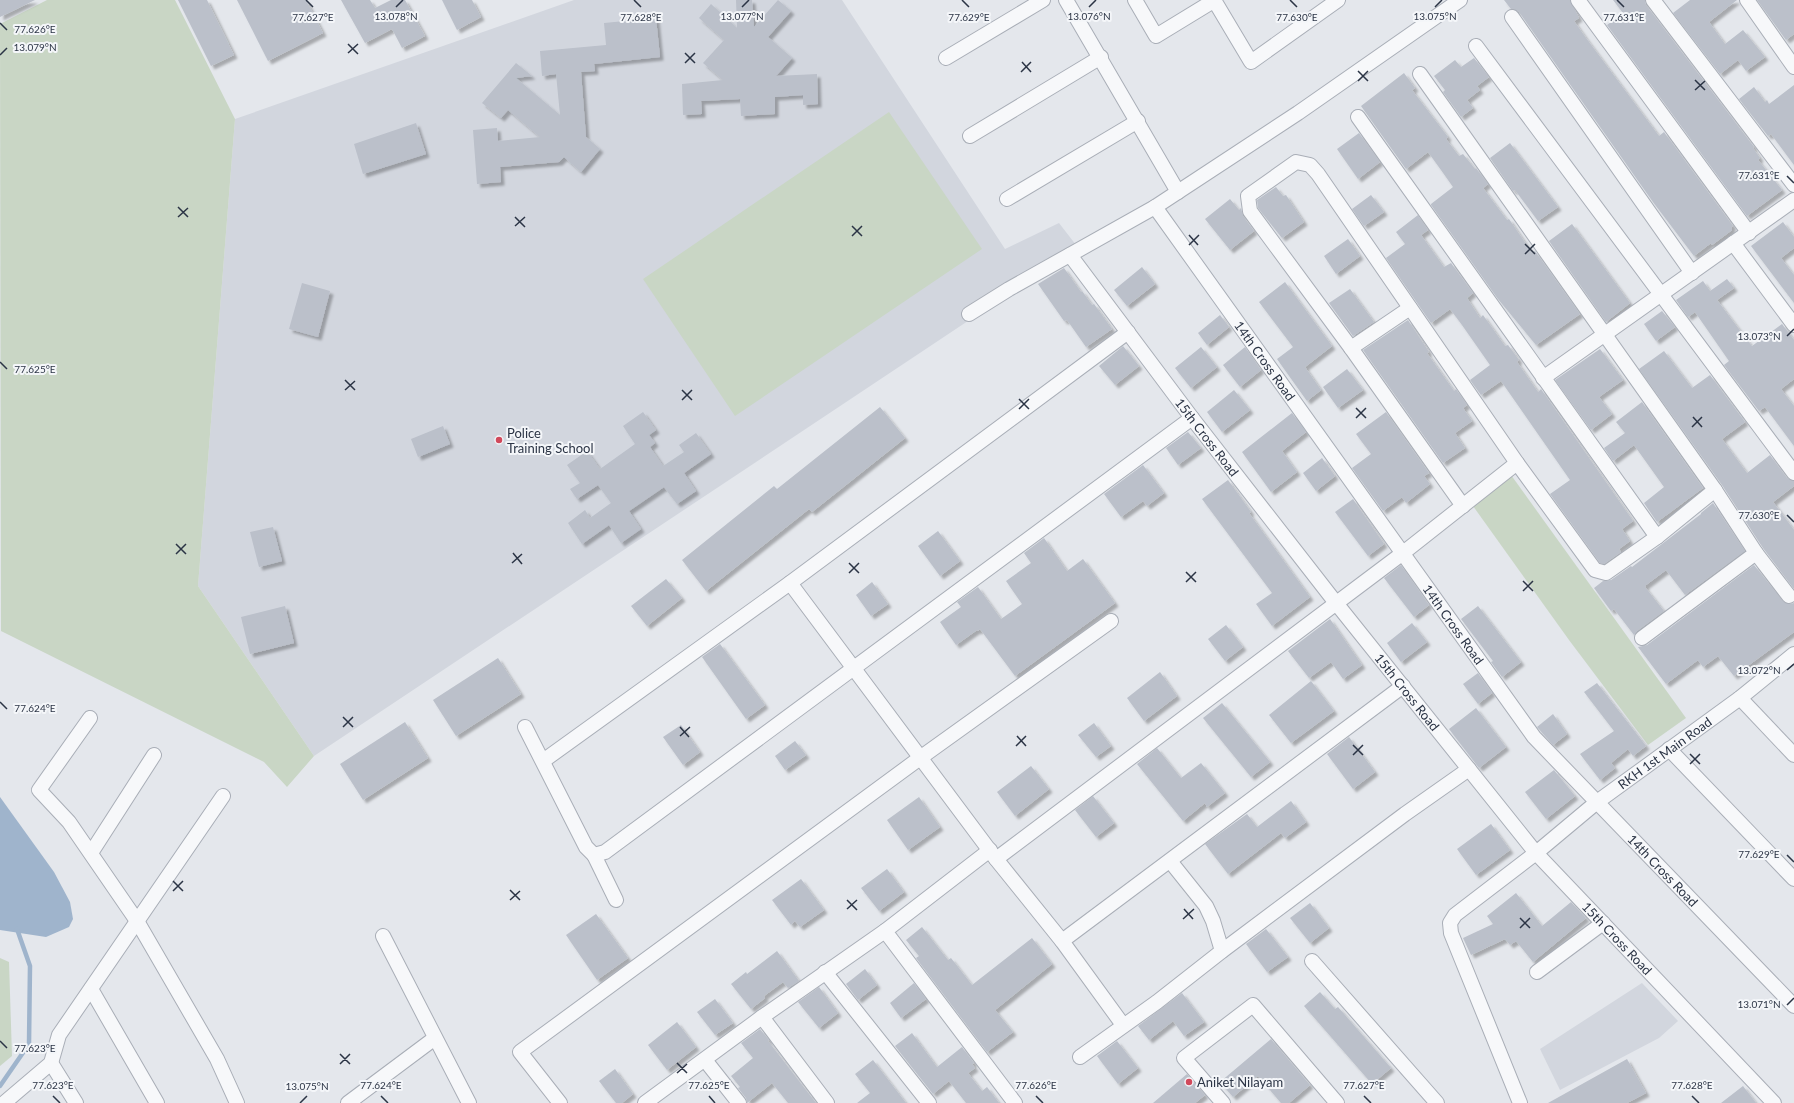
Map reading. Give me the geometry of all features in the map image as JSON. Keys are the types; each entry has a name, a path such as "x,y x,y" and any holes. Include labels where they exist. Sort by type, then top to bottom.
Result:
{"street":[{"path":"946,58 1043,0"},
{"path":"1066,0 1101,57 1178,192"},
{"path":"1135,0 1156,36 1215,0 1251,62 1338,0"},
{"path":"969,314 1009,289 1155,207 1298,113 1460,0"},
{"path":"1578,0 1748,232"},
{"path":"1653,0 1794,185"},
{"path":"1747,0 1794,67"},
{"path":"1512,17 1692,273"},
{"path":"1476,46 1794,473"},
{"path":"970,136 1101,57"},
{"path":"1420,74 1715,490 1756,553 1789,596"},
{"path":"1358,117 1657,537"},
{"path":"1007,199 1138,121"},
{"path":"1462,506 1351,348 1250,211 1248,196 1296,162 1310,165 1318,174 1517,463 1595,570 1606,573 1657,537 1715,490"},
{"path":"1543,378 1794,200"},
{"name":"14th Cross Road","path":"1155,207 1534,737 1794,1006"},
{"path":"1734,243 1794,325"},
{"name":"15th Cross Road","path":"1070,254 1192,418 1336,604 1470,768 1536,853 1774,1103"},
{"path":"1351,348 1410,308"},
{"path":"543,761 790,583 1128,332"},
{"path":"594,855 605,852 853,667 1192,418"},
{"path":"649,1102 762,1017 993,854 1336,604 1517,463"},
{"path":"1642,638 1756,553"},
{"path":"790,583 920,758 1062,941 1124,1025"},
{"path":"560,1103 520,1052 920,758 1111,621"},
{"name":"RKH 1st Main Road","path":"1520,1103 1451,933 1450,923 1455,915 1536,853 1597,802 1740,698 1794,654"},
{"path":"1062,941 1403,686"},
{"path":"1740,698 1794,755"},
{"path":"90,718 39,790 69,822 137,921 217,1059 237,1103"},
{"path":"525,727 586,847 594,855 616,900"},
{"path":"1669,749 1794,878"},
{"path":"91,853 154,755"},
{"path":"1080,1057 1157,1002 1222,951 1405,814 1470,768"},
{"path":"7,1102 51,1063 60,1034 223,796"},
{"path":"1170,861 1206,906 1213,921 1222,951"},
{"path":"1537,972 1603,923"},
{"path":"885,931 1015,1103"},
{"path":"383,936 467,1102"},
{"path":"1312,960 1437,1103"},
{"path":"825,972 928,1103"},
{"path":"91,988 157,1103"},
{"path":"1223,1103 1184,1058 1254,1005 1337,1103"},
{"path":"762,1017 827,1103"},
{"path":"348,1103 434,1038"},
{"path":"705,1060 739,1103"},
{"path":"51,1063 76,1103"}],"shaded area":[{"name":"Police Training School","path":"574,0 842,0 1005,249 1059,223 1083,254 1007,295 314,756 198,586 235,119"},
{"path":"1642,983 1678,1021 1659,1038 1560,1090 1540,1049"}],"green space":[{"path":"47,0 175,0 235,119 198,586 314,756 287,787 264,762 1,631 0,24"},
{"path":"889,112 982,249 735,416 643,279"},
{"path":"1511,475 1686,718 1648,745 1569,640 1473,506"},
{"path":"0,958 9,962 12,1056 0,1066"}],"water":[{"path":"0,797 54,872 70,902 73,919 69,927 46,937 0,930"}],"building":[{"path":"0,0 35,0 0,17"},
{"path":"178,0 207,0 234,55 211,66"},
{"path":"237,0 306,0 323,33 268,61"},
{"path":"341,0 370,0 375,8 391,0 405,0 425,36 402,48 392,29 365,43"},
{"path":"442,0 472,0 481,17 457,30"},
{"path":"736,0 752,0 754,27 778,0 791,11 768,37 792,58 776,76 817,74 818,104 803,105 803,95 775,97 775,114 741,116 740,99 701,101 702,114 683,115 682,84 723,80 703,63 724,40 699,18 711,4 737,28"},
{"path":"1504,0 1570,0 1579,18 1574,21 1659,136 1664,132 1733,226 1731,228 1732,230 1694,256 1653,202 1519,12 1511,9"},
{"path":"1613,0 1645,0 1646,5 1754,147 1753,148 1760,158 1758,160 1782,190 1747,216 1607,25 1623,13"},
{"path":"1690,0 1737,0 1709,22 1725,44 1743,30 1765,57 1746,71 1738,60 1720,74 1673,13"},
{"path":"1757,0 1794,0 1794,34 1786,40"},
{"path":"656,18 660,57 594,64 595,71 581,72 586,137 600,149 581,172 564,157 559,162 500,167 501,182 477,184 473,130 497,128 498,141 540,137 508,110 501,118 482,103 516,63 532,76 516,78 560,115 556,74 542,76 540,51 606,45 604,23"},
{"path":"1474,58 1489,77 1477,86 1480,90 1467,100 1473,108 1461,117 1443,92 1445,90 1434,76 1455,60 1461,67"},
{"path":"1404,73 1415,88 1412,90 1448,137 1446,139 1459,156 1463,154 1475,169 1476,168 1488,184 1483,188 1507,220 1509,219 1532,253 1535,251 1580,314 1536,345 1498,299 1431,205 1453,187 1428,152 1406,169 1361,106"},
{"path":"1794,85 1794,165 1771,134 1768,136 1739,99 1754,87 1765,102 1767,100 1769,104"},
{"path":"416,123 426,154 363,174 354,144"},
{"path":"1359,133 1380,162 1358,179 1337,149"},
{"path":"1510,143 1558,207 1538,221 1515,190 1513,191 1490,158"},
{"path":"1276,187 1283,196 1286,195 1304,222 1282,238 1258,208 1257,200"},
{"path":"1371,195 1384,212 1364,226 1352,209"},
{"path":"1230,199 1239,210 1241,208 1243,216 1254,231 1230,250 1205,219"},
{"path":"1418,215 1428,230 1421,235 1444,267 1451,263 1473,293 1467,298 1480,318 1483,315 1505,346 1508,345 1519,360 1517,362 1538,392 1541,389 1633,521 1622,529 1630,541 1619,549 1621,552 1604,564 1600,563 1550,494 1570,480 1501,381 1481,395 1470,380 1490,365 1462,325 1450,309 1431,323 1386,258 1405,244 1396,232"},
{"path":"1783,222 1794,237 1794,248 1781,258 1794,275 1794,303 1751,246"},
{"path":"1572,224 1630,303 1606,322 1549,241"},
{"path":"1348,239 1360,256 1336,274 1324,256"},
{"path":"1142,267 1155,284 1127,306 1114,290"},
{"path":"1064,268 1081,292 1082,291 1092,305 1094,304 1112,329 1086,347 1067,320 1064,321 1038,284"},
{"path":"1727,279 1734,288 1717,300 1752,346 1782,324 1794,340 1794,379 1781,389 1794,406 1794,446 1765,407 1759,411 1724,365 1729,361 1695,312 1688,317 1676,300 1703,281 1710,291"},
{"path":"1285,282 1332,346 1305,367 1321,390 1307,401 1277,359 1293,347 1259,302"},
{"path":"302,283 330,291 318,337 289,329"},
{"path":"1350,289 1374,322 1353,336 1329,303"},
{"path":"1662,311 1675,327 1656,341 1644,324"},
{"path":"1220,315 1229,327 1207,345 1198,333"},
{"path":"1408,320 1429,352 1427,353 1454,391 1456,389 1467,405 1463,408 1472,421 1455,433 1465,448 1443,463 1363,350"},
{"path":"1123,346 1139,366 1115,385 1099,366"},
{"path":"1201,347 1217,367 1191,388 1175,368"},
{"path":"1245,347 1261,370 1240,387 1223,365"},
{"path":"1600,349 1623,380 1599,397 1612,414 1591,430 1555,380"},
{"path":"1664,351 1692,388 1710,375 1745,422 1722,439 1747,473 1770,455 1787,478 1794,481 1794,486 1773,502 1794,530 1794,589 1763,548 1722,485 1639,369"},
{"path":"1347,369 1363,390 1338,408 1323,387"},
{"path":"1234,390 1250,410 1222,432 1207,412"},
{"path":"1642,402 1703,488 1657,522 1644,503 1664,487 1634,445 1613,461 1604,448 1625,433 1616,422"},
{"path":"880,407 905,438 812,512 809,509 706,591 682,560 774,486 777,489"},
{"path":"643,412 656,430 649,435 655,443 650,447 663,466 684,452 679,445 696,433 711,454 684,473 696,491 677,504 664,487 629,511 641,529 621,543 609,525 582,544 568,523 585,510 590,518 611,503 598,485 577,499 570,489 580,483 567,465 587,451 600,469 635,444 623,426"},
{"path":"1386,412 1429,473 1424,476 1430,484 1406,503 1402,497 1383,511 1352,468 1371,454 1356,434"},
{"path":"1292,413 1306,432 1282,451 1297,472 1271,492 1242,452"},
{"path":"443,426 450,444 418,457 411,439"},
{"path":"1188,432 1201,448 1178,465 1166,448"},
{"path":"1322,458 1335,476 1316,491 1303,473"},
{"path":"1143,465 1164,493 1147,506 1143,501 1121,517 1104,494"},
{"path":"1228,480 1251,512 1249,513 1310,597 1272,626 1256,604 1272,593 1202,499"},
{"path":"1353,499 1384,544 1368,556 1335,512"},
{"path":"1713,503 1745,551 1685,595 1666,570 1646,585 1645,587 1664,611 1637,631 1634,635 1614,609 1611,611 1594,588 1603,581 1611,580 1631,566 1632,567"},
{"path":"273,527 282,561 259,567 250,532"},
{"path":"938,531 960,561 940,576 918,546"},
{"path":"1044,538 1067,571 1083,559 1115,603 1015,676 980,629 956,645 940,622 961,607 957,602 978,587 1001,619 1022,604 1006,581 1031,563 1024,553"},
{"path":"1401,565 1429,605 1414,617 1384,578"},
{"path":"1754,565 1783,601 1790,604 1794,603 1794,632 1734,676 1718,656 1703,667 1698,660 1666,684 1638,647 1647,645"},
{"path":"666,579 682,598 647,626 631,606"},
{"path":"872,582 888,604 871,616 856,595"},
{"path":"285,606 294,643 250,654 241,617"},
{"path":"1478,606 1521,662 1502,677 1491,662 1493,661 1461,619"},
{"path":"1330,619 1362,665 1343,679 1331,662 1309,678 1288,651"},
{"path":"1412,623 1427,642 1401,662 1387,643"},
{"path":"1226,625 1243,647 1225,661 1208,639"},
{"path":"720,644 765,705 746,719 702,657"},
{"path":"498,658 521,694 456,736 433,700"},
{"path":"1160,672 1177,696 1144,721 1127,698"},
{"path":"1478,673 1492,693 1478,704 1463,684"},
{"path":"1311,681 1334,711 1291,743 1269,715"},
{"path":"1597,683 1646,746 1633,756 1628,749 1611,763 1615,768 1600,780 1580,754 1614,731 1584,692"},
{"path":"1222,703 1270,762 1251,777 1203,718"},
{"path":"1476,708 1506,747 1479,768 1449,729"},
{"path":"1553,714 1567,734 1553,745 1537,727"},
{"path":"405,722 428,758 363,800 340,764"},
{"path":"1094,723 1111,746 1096,757 1078,735"},
{"path":"681,725 700,752 683,765 663,737"},
{"path":"1349,737 1375,772 1353,789 1327,754"},
{"path":"795,741 806,755 785,770 775,756"},
{"path":"1157,748 1181,778 1201,763 1225,793 1207,807 1205,803 1183,821 1137,764"},
{"path":"1031,766 1049,789 1015,816 997,792"},
{"path":"1554,770 1575,796 1546,819 1525,792"},
{"path":"1093,796 1114,823 1096,837 1075,810"},
{"path":"919,797 940,827 908,850 887,820"},
{"path":"1291,801 1306,822 1285,838 1281,833 1228,874 1205,844 1247,814 1257,827"},
{"path":"1491,824 1510,850 1476,875 1457,849"},
{"path":"887,869 904,892 879,911 861,888"},
{"path":"801,879 824,910 800,927 795,921 791,925 772,900"},
{"path":"1516,893 1542,926 1571,902 1586,918 1533,962 1516,941 1510,945 1505,939 1471,955 1463,938 1493,924 1487,916"},
{"path":"1310,903 1329,928 1310,943 1290,918"},
{"path":"596,914 628,958 597,980 566,935"},
{"path":"922,927 948,960 951,958 972,985 1032,938 1052,964 995,1010 1013,1032 987,1052 916,958 919,956 906,940"},
{"path":"1266,929 1288,957 1267,972 1246,944"},
{"path":"777,951 799,981 788,988 783,982 764,996 765,998 751,1009 731,984 746,972 747,974"},
{"path":"865,969 877,985 858,1000 846,984"},
{"path":"914,983 926,999 901,1018 890,1003"},
{"path":"819,987 838,1013 819,1028 798,1002"},
{"path":"1320,992 1335,1009 1338,1007 1391,1068 1372,1084 1304,1006"},
{"path":"1182,993 1204,1022 1184,1036 1173,1021 1149,1040 1138,1026"},
{"path":"715,999 733,1023 715,1035 697,1012"},
{"path":"677,1022 696,1047 667,1070 648,1045"},
{"path":"760,1029 816,1103 788,1103 772,1083 747,1103 746,1098 738,1088 740,1087 731,1076 753,1058 741,1043"},
{"path":"912,1033 937,1067 962,1047 974,1063 972,1064 975,1068 968,1073 982,1091 987,1087 999,1103 966,1103 949,1081 933,1094 895,1046"},
{"path":"1271,1039 1310,1085 1289,1103 1281,1103 1258,1076 1233,1097 1220,1082"},
{"path":"1117,1041 1138,1068 1118,1084 1097,1056"},
{"path":"1627,1059 1646,1093 1627,1103 1548,1103"},
{"path":"873,1060 906,1103 857,1103 870,1093 855,1074"},
{"path":"615,1069 633,1094 622,1103 616,1103 599,1081"},
{"name":"Aniket Nilayam","path":"1187,1074 1205,1095 1195,1103 1153,1103"},
{"path":"1743,1086 1756,1103 1721,1103"}],"waterway":[{"path":"0,1086 29,1044 30,966 17,929"}],"place":[{"name":"Police Training School","path":"499,440"},
{"name":"Aniket Nilayam","path":"1189,1082"}]}
